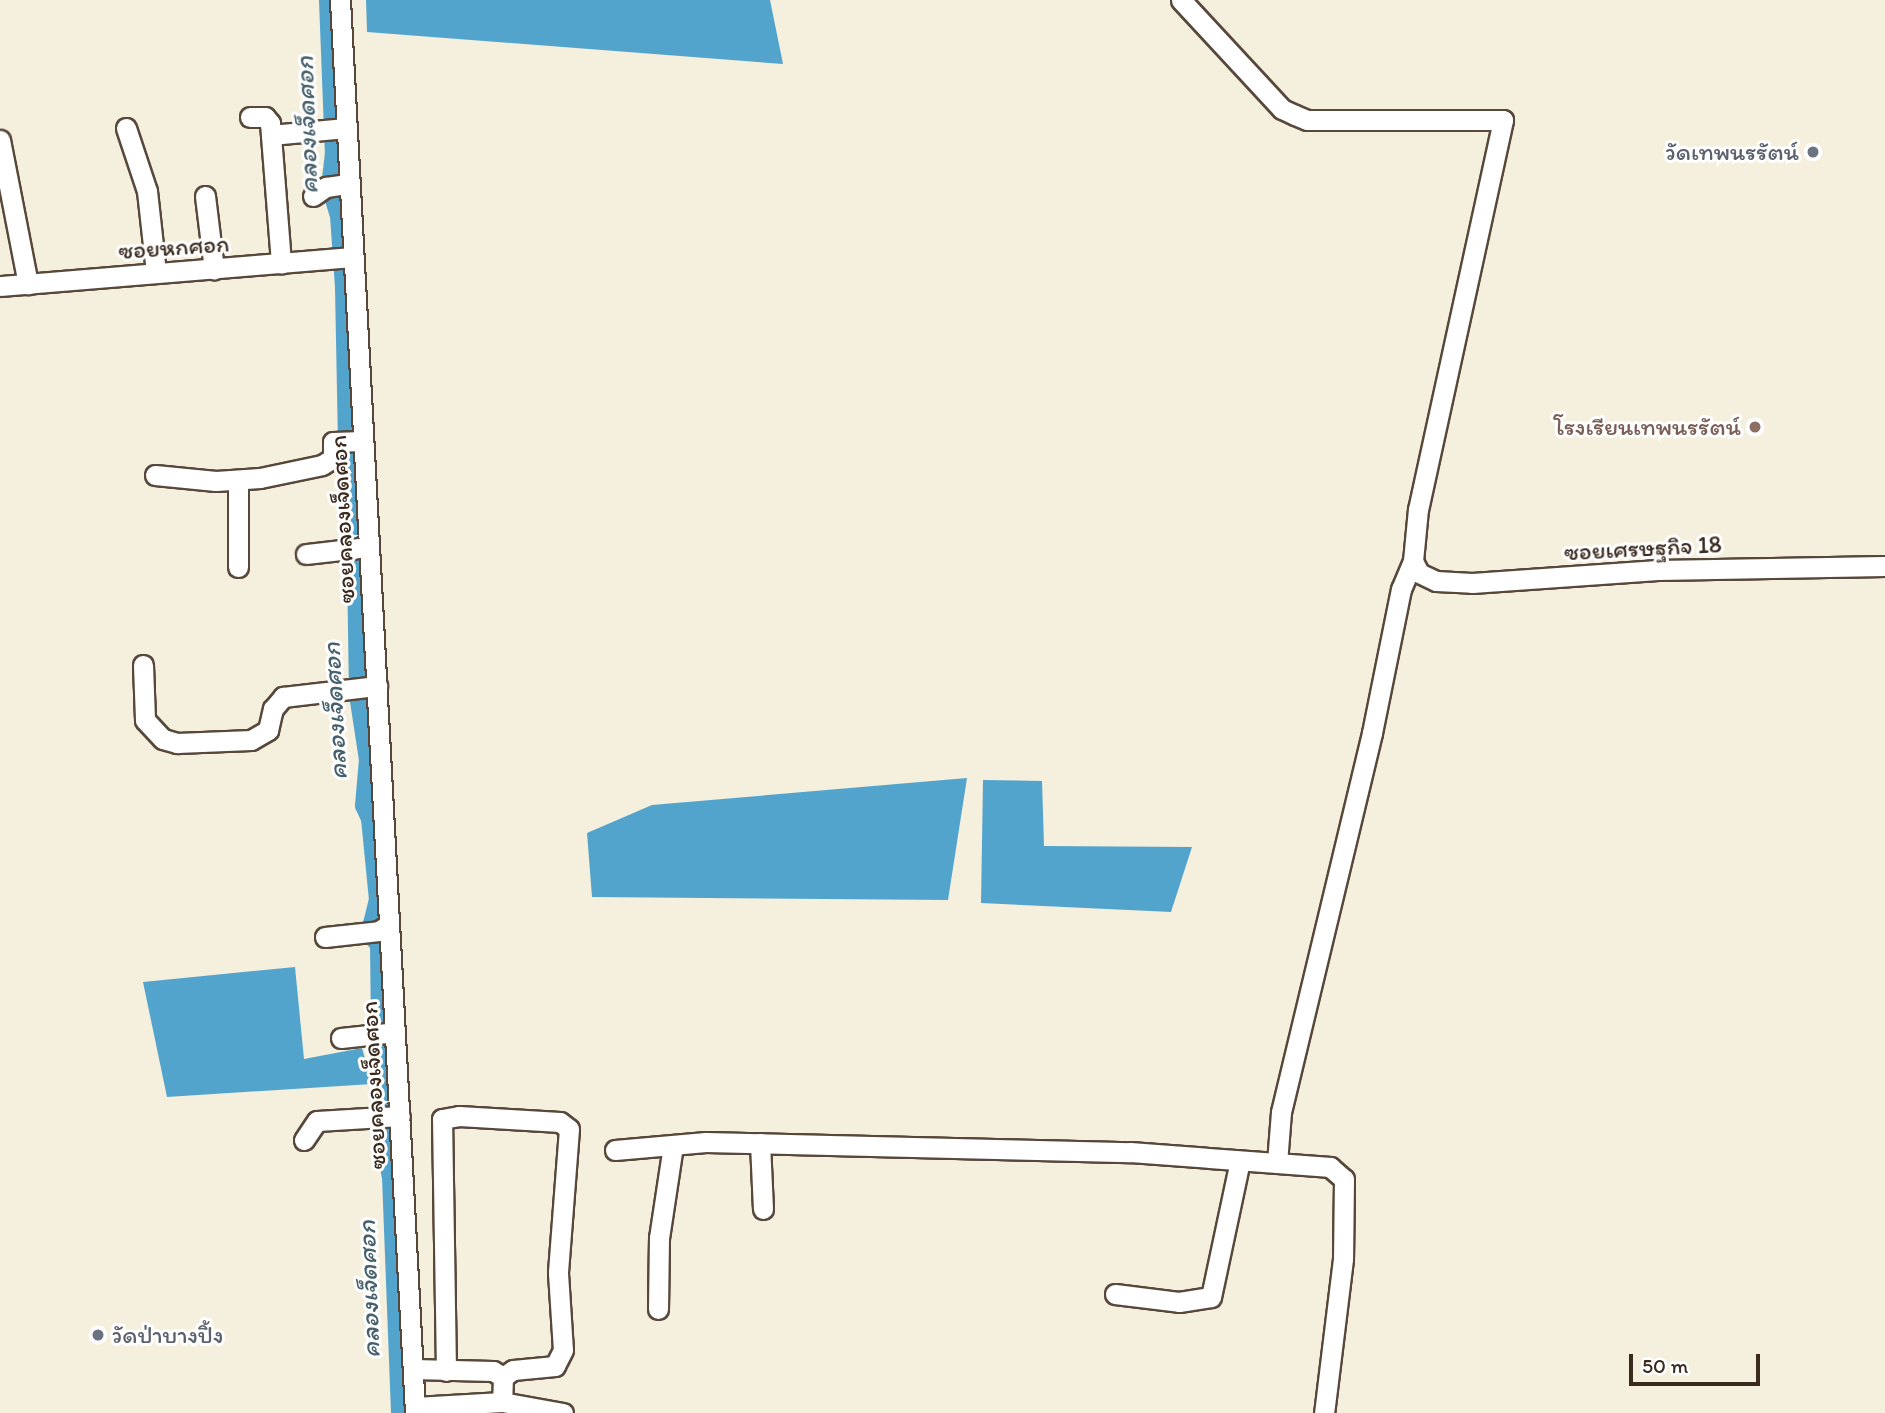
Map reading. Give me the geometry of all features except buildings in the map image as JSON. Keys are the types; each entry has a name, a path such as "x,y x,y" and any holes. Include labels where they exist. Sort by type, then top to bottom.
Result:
{"street":[{"name":"ซอยคลองเจ็ดศอก","path":"340,0 332,188 352,257 352,441 367,547 371,687 384,928 383,1033 394,1115 415,1410"},
{"path":"1181,0 1282,108 1295,116 1307,120 1503,120 1418,509 1413,561 1401,589 1372,733 1281,1112 1277,1163"},
{"path":"250,117 265,117 271,135 278,249"},
{"path":"126,128 147,191 156,258"},
{"path":"271,135 334,130"},
{"path":"0,140 28,284"},
{"path":"205,197 213,254"},
{"name":"ซอยหกศอก","path":"0,286 28,284 156,258 278,249 352,257"},
{"path":"155,475 238,481 321,465 333,458 332,442 352,441"},
{"path":"238,481 238,567"},
{"path":"306,554 367,547"},
{"name":"ซอยเศรษฐกิจ 18","path":"1413,561 1419,573 1436,581 1472,583 1657,570 1885,566"},
{"path":"143,665 145,720 163,739 177,743 251,740 268,730 273,709 283,697 371,687"},
{"path":"325,937 350,936 384,928"},
{"path":"341,1038 383,1033"},
{"path":"304,1140 317,1121 394,1115"},
{"path":"446,1371 442,1119 459,1116 560,1122 569,1129 558,1273 561,1359 555,1366 513,1370 503,1377"},
{"path":"615,1150 673,1145 760,1143 1130,1152 1331,1167 1344,1179 1343,1259 1324,1413"},
{"path":"760,1143 762,1209"},
{"path":"658,1309 659,1238 673,1145"},
{"path":"1115,1294 1179,1302 1211,1297 1240,1161"},
{"path":"413,1369 493,1371 503,1377"},
{"path":"502,1402 503,1377"},
{"path":"415,1410 454,1409 502,1402 563,1413"}],"water":[{"path":"366,0 770,0 783,64 367,32"},
{"path":"967,778 948,900 592,897 587,833 652,805"},
{"path":"983,780 1042,781 1044,846 1192,847 1171,912 981,903"},
{"path":"295,967 304,1059 362,1048 372,1084 167,1097 143,982"}],"waterway":[{"name":"คลองเจ็ดศอก","path":"328,0 334,153 330,186 339,215 344,287 347,441 355,502 358,694 368,759 364,805 370,818 378,899 370,932 379,945 380,1033 389,1096 380,1120 391,1177 400,1413"}],"place":[{"name":"วัดเทพนรรัตน์","path":"1813,152"},
{"name":"โรงเรียนเทพนรรัตน์","path":"1755,427"},
{"name":"วัดป่าบางปิ้ง","path":"98,1335"}]}
